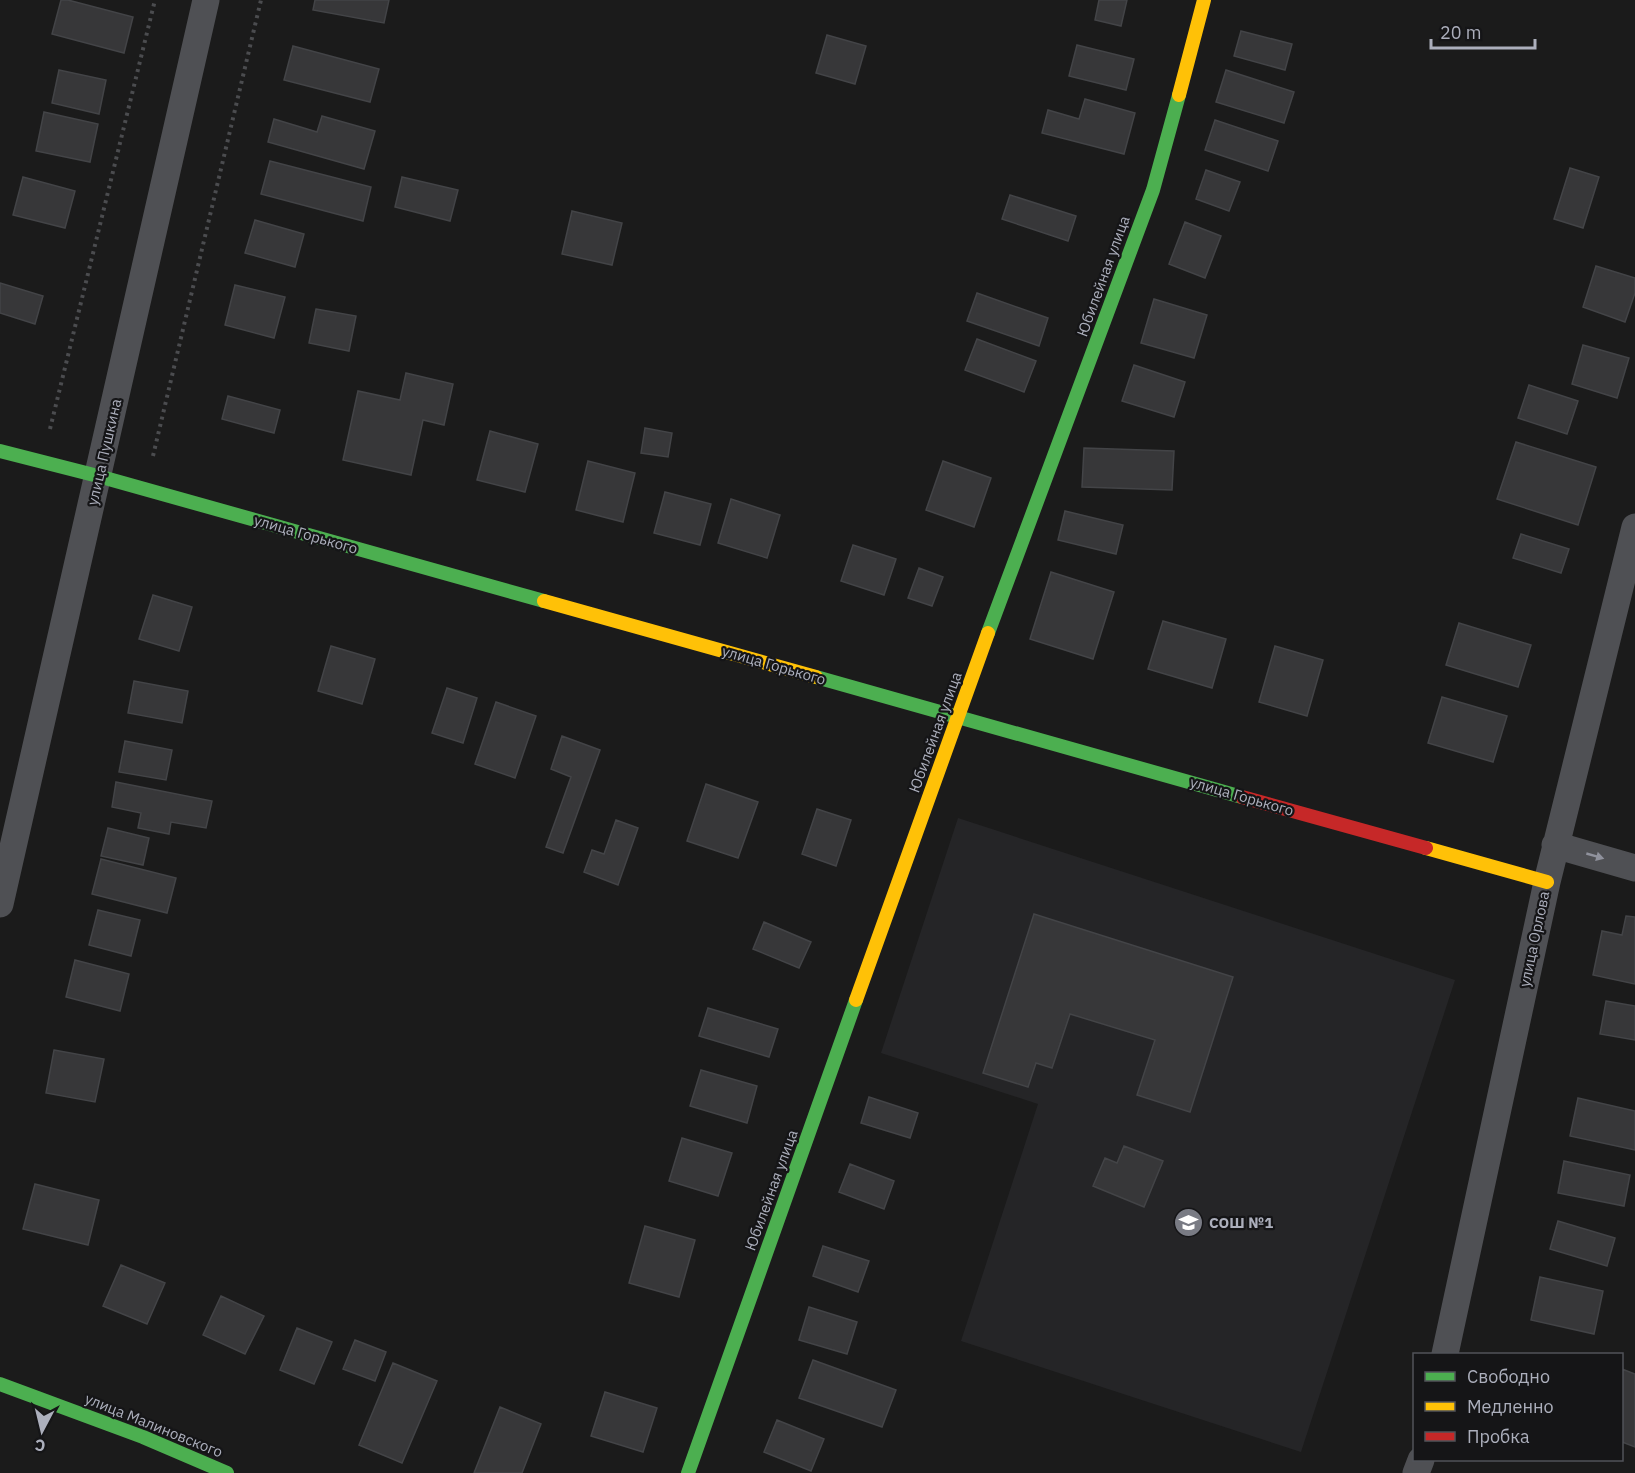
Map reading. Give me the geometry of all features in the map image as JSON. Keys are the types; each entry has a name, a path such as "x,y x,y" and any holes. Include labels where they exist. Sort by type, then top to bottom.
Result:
{"street":[{"name":"улица Пушкина","path":"0,904 206,0"},
{"name":"Юбилейная улица","path":"687,1473 957,716 1153,190 1204,0"},
{"name":"улица Горького","path":"0,451 98,476 1547,882"},
{"name":"улица Орлова","path":"1445,1353 1547,882 1635,527"},
{"path":"1556,845 1635,868"},
{"name":"улица Малиновского","path":"0,1384 65,1407 227,1473"}],"path":[{"path":"42,462 155,0"},
{"path":"153,457 261,0"}],"shaded area":[{"name":"СОШ №1","path":"958,818 1455,980 1301,1452 961,1341 1038,1104 881,1053"}],"building":[{"path":"61,0 133,17 124,53 52,34"},
{"path":"315,0 389,0 384,23 313,10"},
{"path":"1099,0 1127,0 1121,26 1095,20"},
{"path":"1241,31 1292,44 1285,70 1234,56"},
{"path":"827,35 866,46 855,84 816,73"},
{"path":"1077,45 1134,59 1126,90 1069,76"},
{"path":"293,46 379,69 370,102 284,80"},
{"path":"59,70 106,80 99,114 52,103"},
{"path":"1226,70 1294,92 1284,123 1216,102"},
{"path":"1085,99 1135,113 1124,154 1042,133 1048,110 1079,119"},
{"path":"44,112 98,124 90,162 36,151"},
{"path":"322,116 375,131 364,169 268,142 274,119 317,132"},
{"path":"1215,120 1278,141 1268,171 1205,150"},
{"path":"270,161 371,187 363,221 261,194"},
{"path":"1570,168 1599,177 1583,228 1554,219"},
{"path":"1206,170 1240,182 1229,211 1196,199"},
{"path":"23,177 75,191 65,228 13,215"},
{"path":"402,177 458,190 450,221 395,207"},
{"path":"1010,195 1076,216 1068,241 1002,219"},
{"path":"572,211 622,223 612,265 562,254"},
{"path":"255,220 304,234 295,267 245,253"},
{"path":"1185,222 1221,236 1205,278 1169,264"},
{"path":"1596,266 1635,278 1635,293 1625,322 1583,307"},
{"path":"0,283 43,296 35,324 0,313"},
{"path":"235,285 285,297 274,338 225,325"},
{"path":"977,293 1048,318 1039,346 967,321"},
{"path":"1154,299 1207,315 1194,358 1141,343"},
{"path":"316,309 356,316 349,351 309,343"},
{"path":"977,339 1036,361 1024,392 965,370"},
{"path":"1583,345 1629,358 1617,398 1572,384"},
{"path":"1134,365 1185,382 1174,417 1122,401"},
{"path":"406,373 453,384 444,425 423,420 411,475 343,460 358,391 400,400"},
{"path":"1529,385 1578,401 1567,434 1518,418"},
{"path":"228,396 280,410 274,433 222,419"},
{"path":"645,428 672,433 668,457 641,453"},
{"path":"490,431 538,444 525,492 477,480"},
{"path":"1516,442 1596,467 1578,525 1497,499"},
{"path":"1084,448 1174,451 1172,490 1082,487"},
{"path":"588,461 635,473 623,522 576,510"},
{"path":"943,461 991,478 974,527 926,510"},
{"path":"665,492 711,504 700,545 654,533"},
{"path":"731,499 780,515 767,558 718,543"},
{"path":"1065,511 1123,525 1116,554 1058,540"},
{"path":"1521,534 1569,549 1561,573 1513,558"},
{"path":"853,545 896,559 884,595 841,581"},
{"path":"919,568 943,577 932,606 908,598"},
{"path":"1051,572 1114,592 1093,659 1030,639"},
{"path":"153,595 192,607 179,651 139,639"},
{"path":"1163,621 1226,639 1212,688 1148,669"},
{"path":"1459,623 1531,645 1518,687 1446,665"},
{"path":"331,646 375,659 362,704 318,691"},
{"path":"1275,646 1323,660 1307,716 1259,702"},
{"path":"134,681 188,691 182,723 128,713"},
{"path":"447,688 477,698 463,743 432,733"},
{"path":"1442,697 1507,716 1493,762 1428,743"},
{"path":"496,702 536,716 515,778 475,764"},
{"path":"562,736 600,750 563,853 546,847 571,777 551,769"},
{"path":"125,741 172,750 166,780 119,772"},
{"path":"116,782 212,801 206,828 171,822 169,834 138,828 141,813 112,807"},
{"path":"706,784 758,802 738,858 687,841"},
{"path":"817,809 851,820 836,866 802,854"},
{"path":"616,820 638,828 618,885 584,872 592,850 604,854"},
{"path":"108,828 149,838 143,865 101,856"},
{"path":"101,859 176,878 167,913 92,894"},
{"path":"98,910 140,920 131,956 89,945"},
{"path":"1034,914 1233,977 1190,1112 1137,1095 1155,1040 1070,1014 1052,1068 1036,1063 1028,1087 983,1073"},
{"path":"1626,916 1635,917 1635,984 1593,975 1602,931 1622,935"},
{"path":"764,922 811,942 799,968 753,949"},
{"path":"75,960 129,974 120,1011 66,997"},
{"path":"1606,1001 1635,1006 1635,1040 1600,1034"},
{"path":"708,1008 778,1029 769,1057 699,1036"},
{"path":"54,1050 104,1059 95,1102 46,1093"},
{"path":"701,1070 757,1086 747,1123 690,1106"},
{"path":"869,1097 918,1113 910,1138 861,1123"},
{"path":"1578,1098 1635,1111 1635,1150 1570,1136"},
{"path":"682,1138 732,1153 718,1196 669,1181"},
{"path":"1124,1146 1163,1161 1144,1207 1093,1186 1105,1158 1117,1163"},
{"path":"1564,1161 1630,1175 1624,1206 1558,1193"},
{"path":"850,1164 894,1181 884,1209 839,1192"},
{"path":"35,1184 99,1200 88,1245 23,1229"},
{"path":"1558,1221 1615,1238 1607,1266 1550,1249"},
{"path":"645,1226 695,1240 679,1297 629,1283"},
{"path":"823,1246 869,1261 858,1292 813,1276"},
{"path":"121,1265 165,1283 147,1324 103,1306"},
{"path":"1540,1277 1603,1291 1594,1334 1531,1320"},
{"path":"221,1296 264,1316 245,1354 203,1335"},
{"path":"809,1307 857,1322 847,1354 799,1340"},
{"path":"297,1328 332,1342 314,1384 280,1370"},
{"path":"355,1340 386,1352 375,1381 343,1369"},
{"path":"813,1360 896,1390 882,1427 799,1398"},
{"path":"393,1363 437,1381 402,1463 359,1445"},
{"path":"1623,1369 1635,1374 1635,1447 1623,1442"},
{"path":"605,1392 657,1408 643,1452 591,1436"},
{"path":"500,1407 541,1424 522,1473 474,1473"},
{"path":"777,1420 824,1439 811,1471 764,1452"}],"traffic: fast":[{"path":"988,633 1153,190 1179,95"},
{"path":"0,451 98,476 544,601"},
{"path":"816,677 1242,797"},
{"path":"688,1473 856,1000"},
{"path":"0,1384 143,1437 227,1473"}],"traffic: slow":[{"path":"1179,95 1204,0"},
{"path":"544,601 816,677"},
{"path":"856,1000 988,633"},
{"path":"1426,848 1547,882"}],"traffic: jam":[{"path":"1242,797 1426,848"}],"place":[{"name":"СОШ №1","path":"1188,1222"}]}
